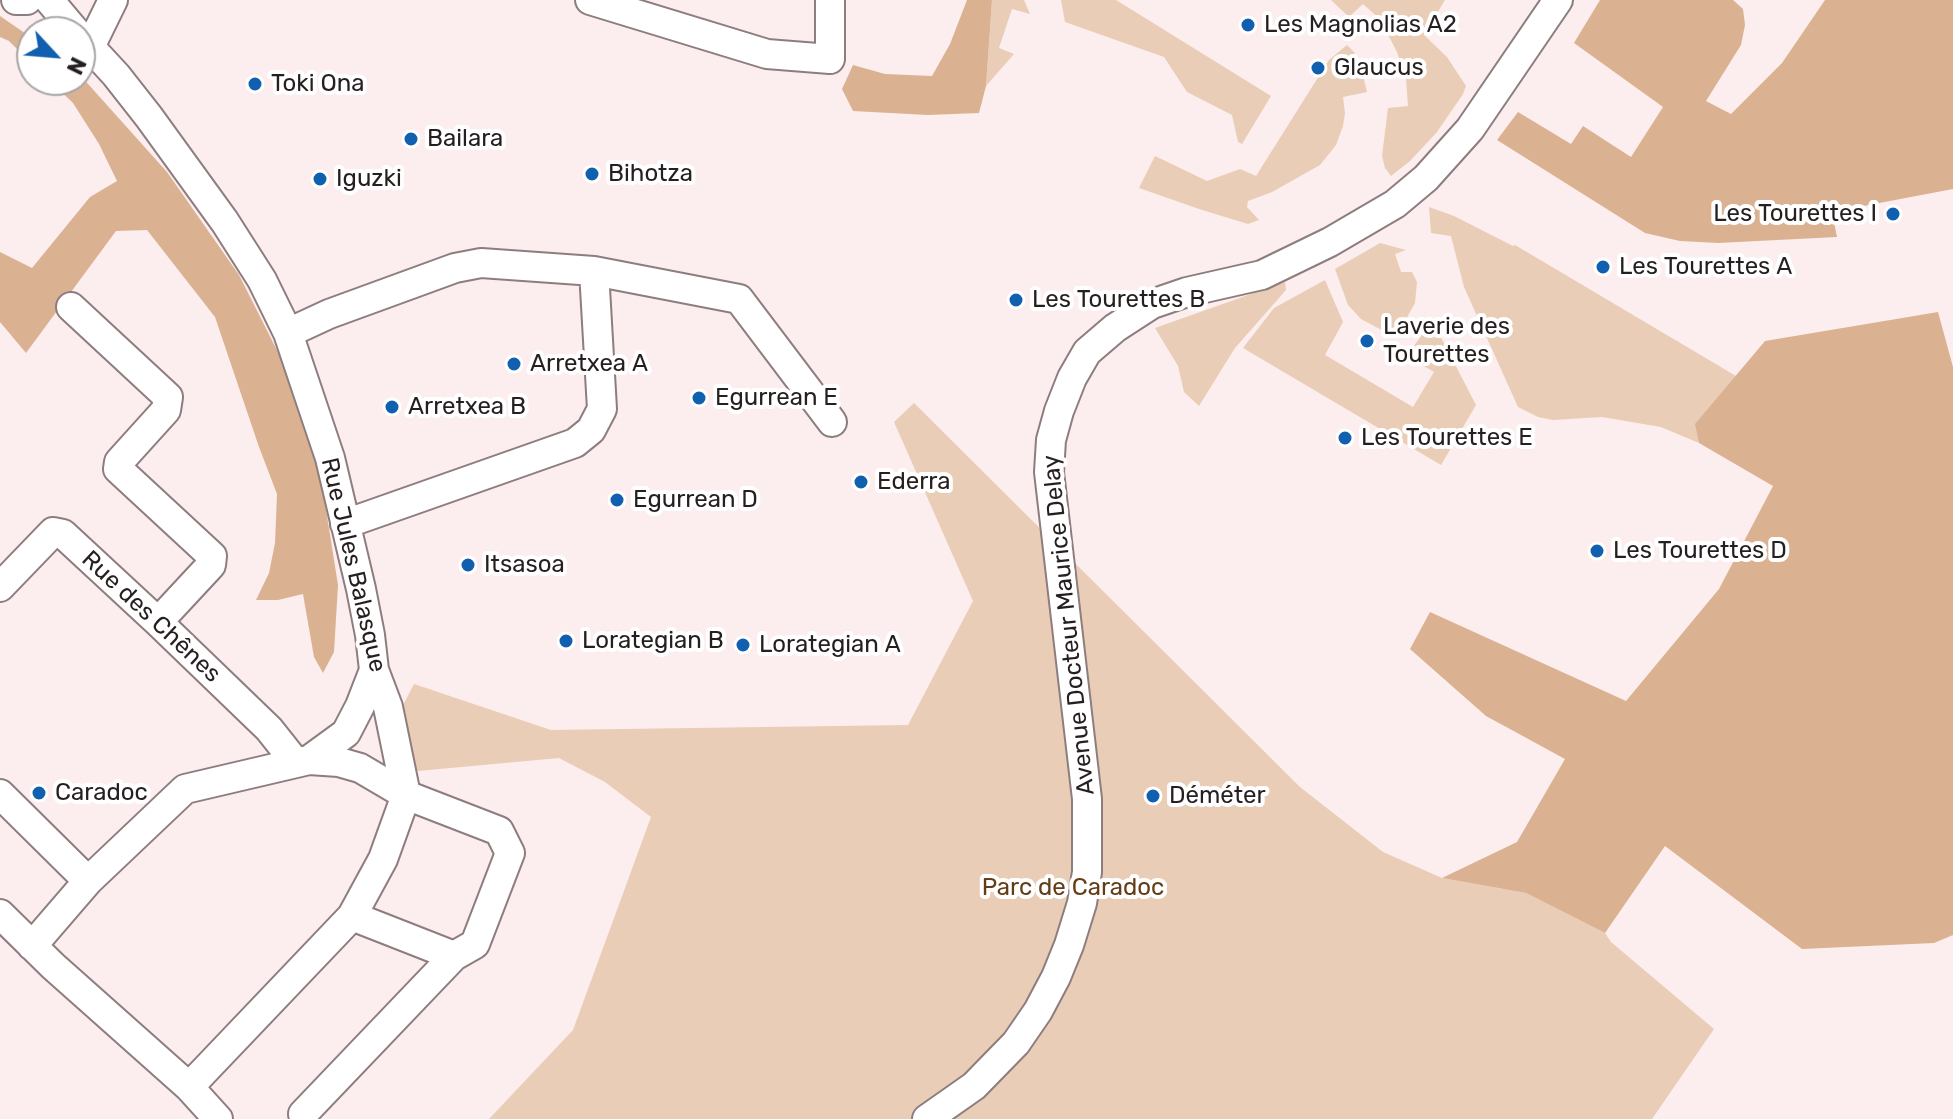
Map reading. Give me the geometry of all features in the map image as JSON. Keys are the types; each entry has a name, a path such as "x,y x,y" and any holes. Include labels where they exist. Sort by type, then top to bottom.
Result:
{"street":[{"path":"16,0 27,0"},
{"name":"Rue Jules Balasque","path":"49,0 63,16"},
{"path":"96,21 113,0"},
{"path":"590,0 767,54 830,59 830,0"},
{"name":"Avenue Docteur Maurice Delay","path":"927,1119 974,1086 1016,1043 1056,977 1082,903 1087,872 1087,799 1049,472 1051,440 1072,378 1087,352 1115,328 1152,304 1187,292 1262,275 1341,237 1395,204 1426,178 1470,129 1558,0"},
{"name":"Rue Jules Balasque","path":"96,53 149,117 225,222 262,280 288,333 330,458 361,589 374,670 388,707 406,795"},
{"path":"288,333 329,314 455,268 481,263 594,271 739,299 832,422"},
{"path":"345,524 575,443 591,430 602,409 603,391 594,271"},
{"path":"71,307 168,397 166,410 119,462 118,469 212,556 211,565 158,622"},
{"name":"Rue des Chênes","path":"0,587 53,532 63,534 302,762"},
{"path":"302,762 346,733 374,670"},
{"path":"32,946 88,881 185,789 302,762 339,762 360,768 406,795 499,831 510,853 475,944 454,956 303,1114"},
{"path":"0,794 88,881"},
{"path":"189,1087 352,916 383,859 406,795"},
{"path":"0,914 189,1087 218,1119"},
{"path":"352,916 454,956"}],"green space":[{"path":"992,0 1024,0 1030,14 1012,9 999,48 1014,54 986,86"},
{"path":"1061,0 1116,0 1271,96 1242,144 1238,142 1232,115 1187,92 1164,57 1065,22"},
{"path":"1331,0 1445,0 1424,35 1447,57 1466,86 1437,132 1391,176 1382,156 1388,108 1408,106 1406,79 1397,52 1380,19 1363,4 1349,17"},
{"path":"1347,45 1361,67 1367,92 1343,97 1343,126 1336,145 1320,165 1272,192 1248,201 1247,207 1259,220 1248,224 1139,188 1155,156 1207,181 1240,169 1256,176 1329,60"},
{"path":"1429,207 1515,245 1736,376 1696,424 1699,443 1661,427 1602,417 1553,420 1538,417 1518,407 1464,287 1451,236 1431,233"},
{"path":"1380,243 1406,250 1395,254 1401,272 1412,272 1417,282 1415,303 1405,321 1391,335 1361,319 1348,305 1335,269"},
{"path":"1325,280 1343,322 1325,355 1413,407 1434,372 1407,356 1432,320 1476,405 1441,465 1243,348 1274,308"},
{"path":"1285,282 1286,290 1235,348 1199,406 1184,392 1178,366 1155,328"},
{"name":"Parc de Caradoc","path":"914,403 1300,787 1383,852 1442,878 1526,893 1605,933 1611,942 1714,1029 1652,1119 489,1119 573,1030 651,817 605,782 559,758 418,771 413,766 399,713 414,684 551,730 908,725 973,601 894,422"}],"shaded area":[{"path":"967,0 992,0 986,86 979,113 928,115 853,111 842,89 853,65 885,74 932,76 950,44"},
{"path":"1600,0 1733,0 1743,9 1745,25 1741,45 1706,101 1731,114 1782,63 1825,0 1953,0 1953,189 1832,212 1837,237 1718,243 1680,241 1645,233 1497,140 1518,112 1571,144 1583,126 1631,157 1663,107 1574,43"},
{"path":"0,16 16,27 16,48 0,37"},
{"path":"96,93 167,172 239,275 287,370 318,459 338,585 334,652 323,673 314,657 303,594 278,600 256,600 269,573 275,543 277,494 215,317 147,230 116,231 26,353 0,322 0,252 32,268 90,197 117,181 99,144 66,96 96,96"},
{"path":"1938,312 1953,367 1953,935 1934,943 1802,949 1665,846 1605,933 1526,893 1442,878 1517,842 1565,759 1486,716 1410,649 1430,612 1626,701 1719,589 1773,486 1699,443 1695,424 1765,341"}],"place":[{"name":"Les Magnolias A2","path":"1248,25"},
{"name":"Glaucus","path":"1318,68"},
{"name":"Toki Ona","path":"255,84"},
{"name":"Bailara","path":"411,139"},
{"name":"Bihotza","path":"592,174"},
{"name":"Iguzki","path":"320,179"},
{"name":"Les Tourettes I","path":"1893,214"},
{"name":"Les Tourettes A","path":"1603,267"},
{"name":"Les Tourettes B","path":"1016,300"},
{"name":"Laverie des Tourettes","path":"1367,341"},
{"name":"Arretxea A","path":"514,364"},
{"name":"Egurrean E","path":"699,398"},
{"name":"Arretxea B","path":"392,407"},
{"name":"Les Tourettes E","path":"1345,438"},
{"name":"Ederra","path":"861,482"},
{"name":"Egurrean D","path":"617,500"},
{"name":"Les Tourettes D","path":"1597,551"},
{"name":"Itsasoa","path":"468,565"},
{"name":"Lorategian B","path":"566,641"},
{"name":"Lorategian A","path":"743,645"},
{"name":"Caradoc","path":"39,793"},
{"name":"Déméter","path":"1153,796"}]}
